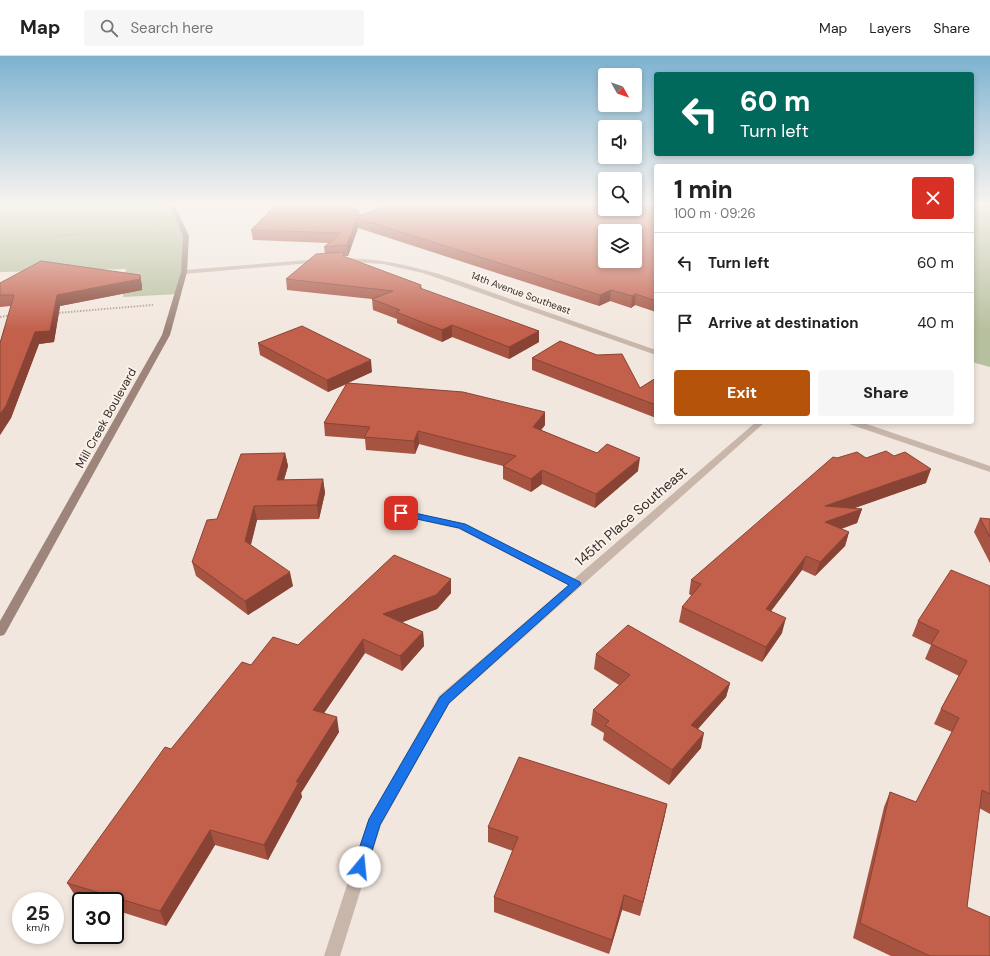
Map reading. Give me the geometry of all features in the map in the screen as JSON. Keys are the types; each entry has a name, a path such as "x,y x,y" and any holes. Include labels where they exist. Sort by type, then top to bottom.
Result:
{"street":[{"name":"Mill Creek Boulevard","path":"0,632 166,335 184,272 185,246"},
{"name":"14th Avenue Southeast","path":"335,260 350,259 395,263 439,276 654,352"},
{"path":"184,272 328,260"},
{"name":"145th Place Southeast","path":"332,956 374,823 444,700 759,424"},
{"path":"858,424 990,469"},
{"path":"401,513 462,526 576,584"}],"path":[{"path":"51,313 176,303"},
{"path":"0,317 18,315"}],"green space":[{"path":"0,246 185,246 178,294 123,297 126,269 0,272"},
{"path":"974,246 990,246 990,367 974,363"}],"building":[{"path":"445,246 598,246 598,268 642,268 642,246 654,246 654,300 636,294 632,296 611,290 600,295"},
{"path":"344,252 343,256 421,285 420,288 539,331 509,347 452,325 442,330 396,312 400,310 372,299 393,291 286,279 316,254"},
{"path":"41,261 140,275 140,279 57,295 50,331 35,332 6,406 0,414 0,343 14,295 0,295 0,283"},
{"path":"302,326 371,360 327,380 258,343"},
{"path":"560,341 597,355 622,354 640,388 654,379 654,404 532,358"},
{"path":"347,383 463,392 545,412 533,427 597,453 607,444 640,458 596,494 542,470 531,479 503,466 516,456 418,431 414,441 364,437 370,427 324,423"},
{"path":"886,451 894,456 905,452 931,469 825,506 862,509 825,522 849,532 820,562 806,556 766,609 786,618 766,647 682,607 701,584 691,580 833,457 837,458 857,452 866,458"},
{"path":"285,453 277,480 323,479 317,505 254,506 245,541 290,572 245,601 192,562 207,520 217,519 241,454"},
{"path":"980,518 990,519 990,537"},
{"path":"394,555 451,579 436,595 383,614 423,632 400,656 363,639 313,710 337,717 296,782 299,782 264,845 210,830 160,911 124,900 124,892 97,892 67,883 165,747 171,749 242,662 251,665 273,637 298,645"},
{"path":"951,570 990,586 990,794 982,790 967,907 990,917 990,956 930,956 860,923 890,792 916,802 959,718 941,709 967,661 931,644 939,631 918,621"},
{"path":"628,625 730,683 691,725 704,733 672,770 605,725 609,721 593,710 630,675 596,654"},
{"path":"519,757 667,804 643,902 624,895 612,940 494,897 518,837 488,827"}],"route":[{"path":"360,867 374,823 444,700 576,584 462,526 401,513"}]}
